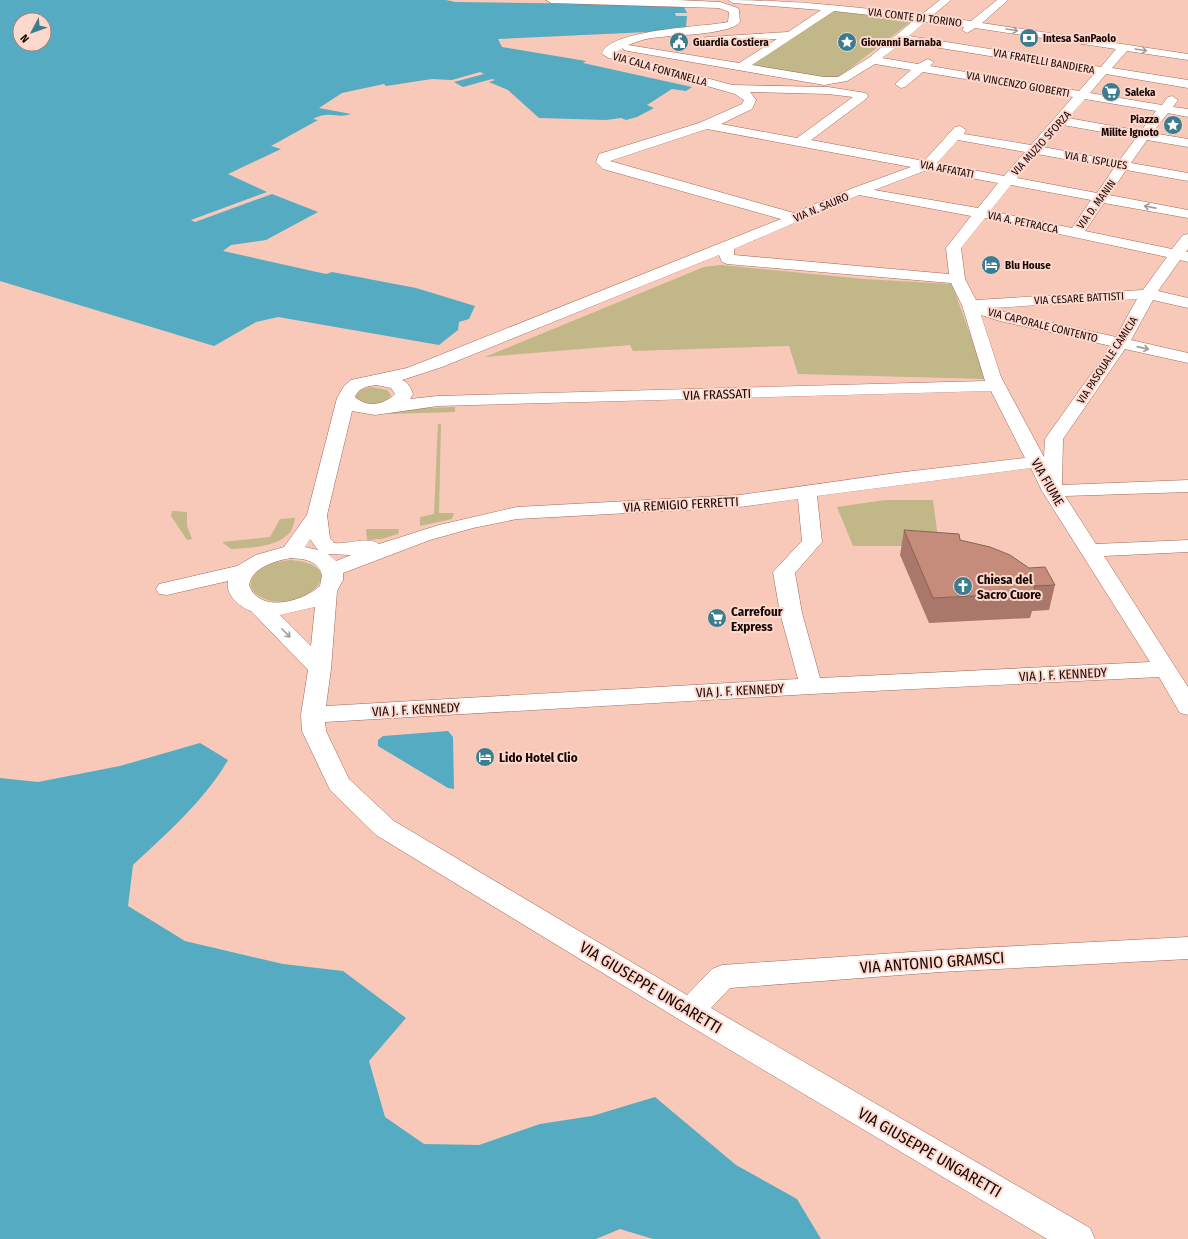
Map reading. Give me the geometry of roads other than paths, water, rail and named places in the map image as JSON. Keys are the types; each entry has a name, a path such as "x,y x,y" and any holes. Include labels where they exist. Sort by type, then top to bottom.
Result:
{"street":[{"name":"VIA CALA FONTANELLA","path":"551,0 630,1 720,5 734,10 735,22 732,24 638,36 621,42 608,52 608,54 731,89 747,95 750,100 748,106 740,112 707,125"},
{"name":"VIA CONTE DI TORINO","path":"733,0 833,7 923,17 1188,57"},
{"path":"615,46 833,81 845,78 871,60 946,0"},
{"path":"901,84 1003,0"},
{"path":"743,66 833,7"},
{"path":"672,54 687,45 790,35"},
{"path":"1011,83 1056,37"},
{"name":"VIA FRATELLI BANDIERA","path":"900,38 1104,71 1187,82"},
{"name":"VIA MUZIO SFORZA","path":"960,239 1007,181 1083,96 1124,47"},
{"name":"VIA VINCENZO GIOBERTI","path":"871,60 1164,109"},
{"path":"1144,135 1187,82"},
{"name":"VIA CALA FONTANELLA","path":"731,89 826,89 862,96 800,142"},
{"path":"1164,109 1188,113"},
{"path":"1061,121 1188,143"},
{"path":"707,125 604,157 603,162 608,166 795,218"},
{"name":"VIA AFFATATI","path":"707,125 1188,214"},
{"name":"VIA B. ISPLUES","path":"928,165 958,133 1035,149 1188,177"},
{"name":"VIA D. MANIN","path":"1075,234 1102,198 1144,135"},
{"name":"VIA N. SAURO","path":"436,363 726,253 795,218 858,191 928,165"},
{"name":"VIA A. PETRACCA","path":"858,191 980,213 1183,256"},
{"name":"VIA PASQUALE CAMICIA","path":"1052,491 1054,439 1121,343 1148,294 1183,256 1188,238"},
{"name":"VIA FIUME","path":"960,239 953,248 957,279 970,305 992,377 1052,491 1166,669 1188,707"},
{"path":"726,253 957,279"},
{"name":"VIA CESARE BATTISTI","path":"970,305 1148,294 1188,303"},
{"name":"VIA CAPORALE CONTENTO","path":"970,305 1000,316 1188,358"},
{"path":"291,552 317,515 347,393 351,388 367,381 412,372 436,363"},
{"path":"389,406 397,403 402,390 436,363"},
{"path":"376,380 395,383 402,390 438,401"},
{"name":"VIA FRASSATI","path":"438,401 997,386"},
{"path":"346,398 354,406 371,409 438,401"},
{"path":"336,438 371,409"},
{"name":"VIA REMIGIO FERRETTI","path":"333,570 396,544 489,517 517,512 740,501 807,493 896,479 1037,462"},
{"path":"1052,491 1188,486"},
{"path":"807,493 812,542 784,572 791,613 811,686"},
{"path":"317,515 320,538 327,548 341,550 396,544"},
{"path":"1090,550 1188,546"},
{"path":"291,552 305,553 318,557 327,562 333,570 334,577 327,592 316,600 288,608 272,609 258,606 248,601 241,595 238,587 239,579 244,571 252,564 264,558 291,552"},
{"path":"167,589 244,571"},
{"name":"VIA GIUSEPPE UNGARETTI","path":"327,592 320,668 313,715 314,731 339,784 385,828 690,1011 1078,1239"},
{"path":"258,606 320,668"},
{"name":"VIA J. F. KENNEDY","path":"313,715 811,686 1166,669"},
{"name":"VIA ANTONIO GRAMSCI","path":"690,1011 722,977 940,961 1188,948"}],"water":[{"path":"0,0 446,0 455,2 683,5 687,13 675,13 676,16 687,16 686,27 648,32 498,39 502,47 586,61 583,63 692,87 686,91 672,89 647,105 654,108 637,117 626,120 621,118 606,120 539,118 508,90 489,82 495,80 492,79 463,87 454,82 484,74 480,72 452,80 432,79 386,86 384,84 342,93 319,108 351,114 342,116 319,116 313,119 318,120 271,146 281,149 228,174 267,192 191,220 195,222 272,194 318,212 266,240 231,245 223,251 326,274 332,272 416,288 475,306 469,319 459,322 458,330 439,345 278,317 256,322 214,346 0,281"},
{"path":"448,731 453,737 454,789 448,788 378,746 378,740 383,736"},
{"path":"200,743 228,760 208,789 196,803 172,829 133,865 128,906 185,941 283,964 343,971 406,1018 369,1061 385,1117 424,1144 479,1145 540,1124 592,1116 655,1097 736,1165 797,1199 821,1239 653,1239 620,1229 596,1239 0,1239 0,778 38,782 120,766"}],"place":[{"name":"Intesa SanPaolo","path":"1029,38"},
{"name":"Guardia Costiera","path":"679,42"},
{"name":"Giovanni Barnaba","path":"847,42"},
{"name":"Saleka","path":"1111,92"},
{"name":"Piazza Milite Ignoto","path":"1173,125"},
{"name":"Blu House","path":"991,265"},
{"name":"Chiesa del Sacro Cuore","path":"963,586"},
{"name":"Carrefour Express","path":"717,618"},
{"name":"Lido Hotel Clio","path":"485,757"}]}
